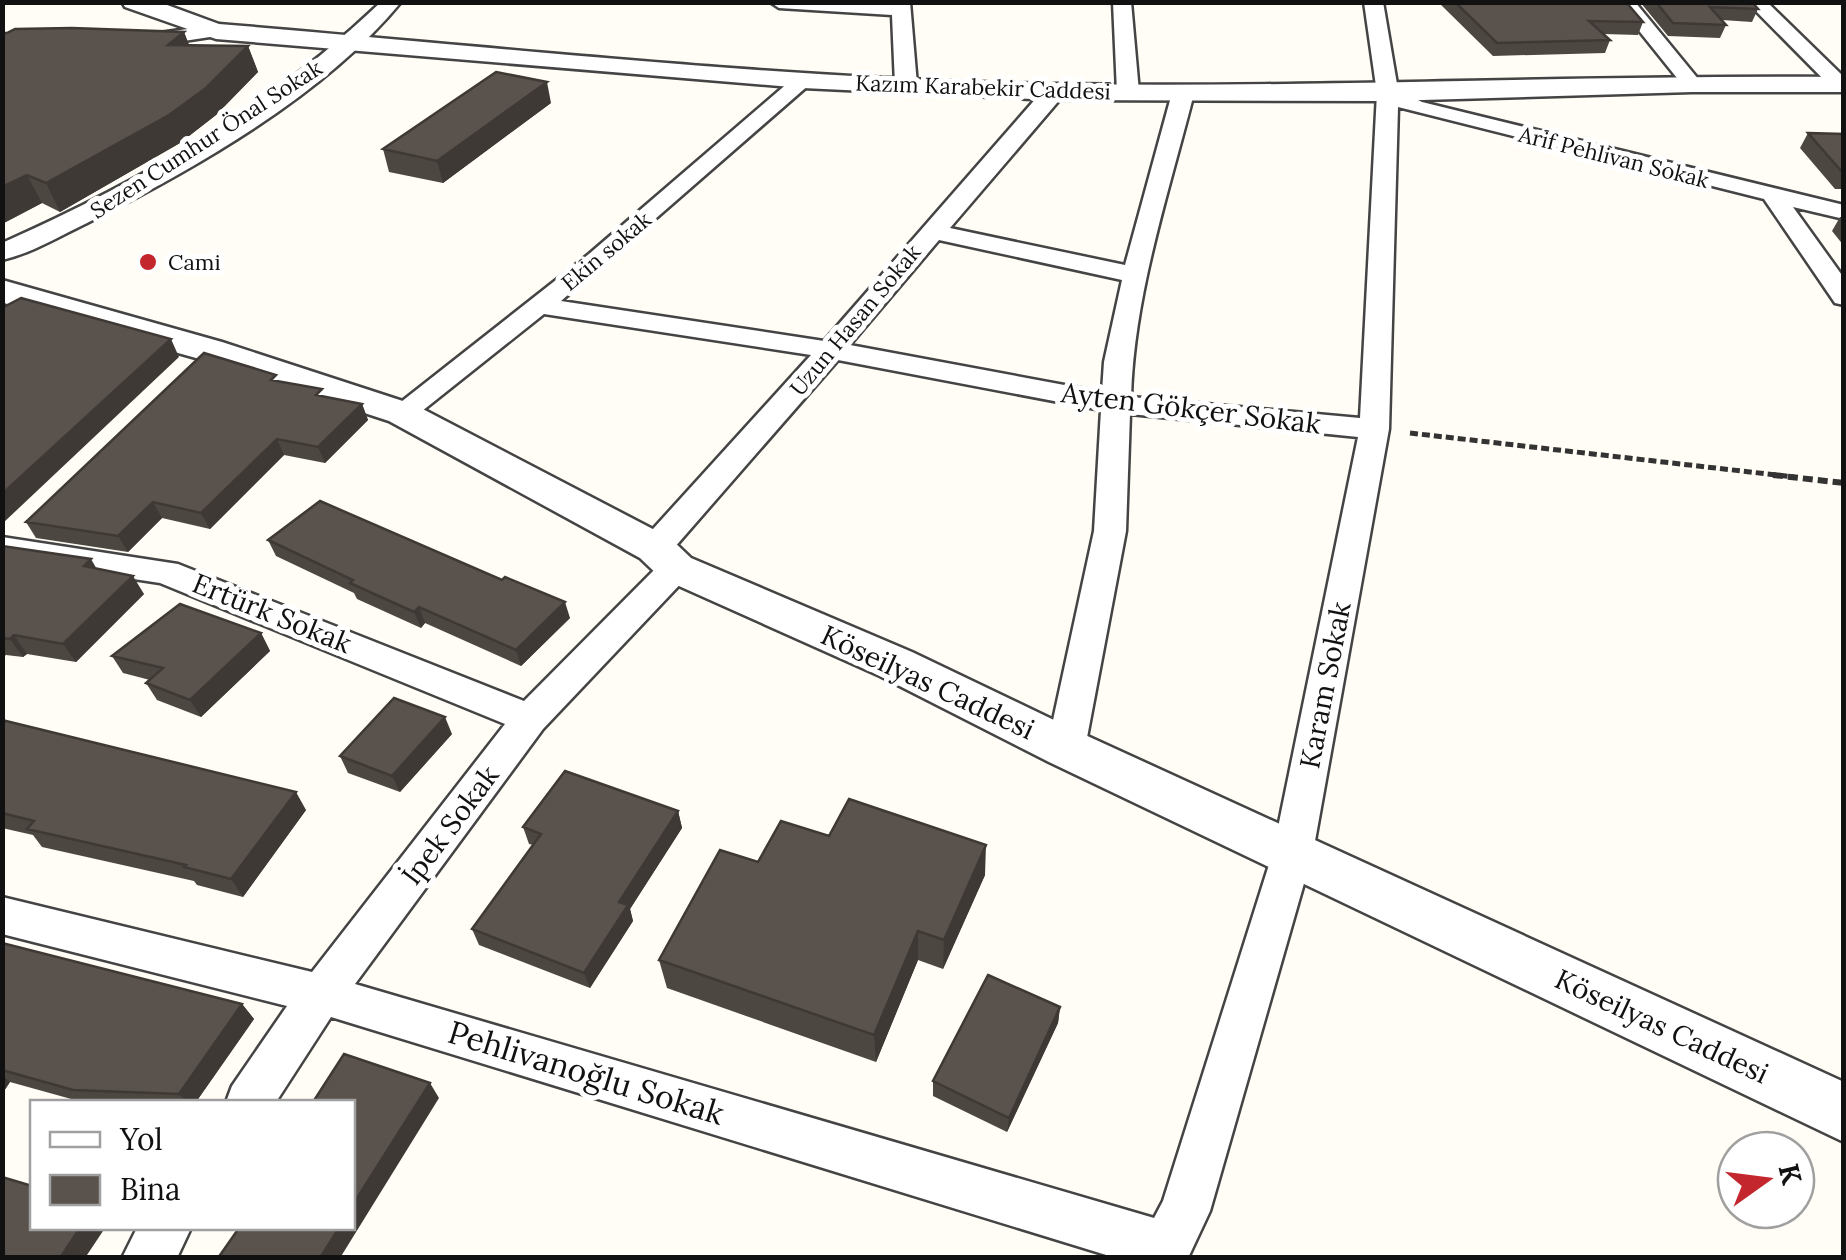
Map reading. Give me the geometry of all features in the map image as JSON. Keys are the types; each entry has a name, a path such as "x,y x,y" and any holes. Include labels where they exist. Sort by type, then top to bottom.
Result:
{"street":[{"name":"Kazım Karabekir Caddesi","path":"134,2 216,30 803,80 1054,92 1184,93 1692,84 1840,86"},
{"name":"Sezen Cumhur Önal Sokak","path":"2,253 93,214 160,174 271,102 352,42 392,2"},
{"path":"779,2 901,6 906,85"},
{"path":"1122,2 1128,92"},
{"name":"Karam Sokak","path":"1163,1252 1185,1211 1293,852 1374,429 1388,92 1373,2"},
{"path":"1625,2 1692,84"},
{"path":"1756,2 1840,86"},
{"path":"116,42 154,41 216,30"},
{"name":"Ekin sokak","path":"402,413 542,306 803,80"},
{"name":"Uzun Hasan Sokak","path":"666,558 830,350 1054,92"},
{"name":"Arif Pehlivan Sokak","path":"1388,92 1416,107 1844,212"},
{"path":"1066,748 1110,531 1118,362 1136,275 1184,93"},
{"path":"1774,197 1844,297"},
{"path":"931,231 1136,275"},
{"name":"Köseilyas Caddesi","path":"12,304 195,363 402,413 666,558 1844,1113"},
{"name":"Ayten Gökçer Sokak","path":"542,306 830,350 1118,404 1374,429"},
{"name":"Ertürk Sokak","path":"10,539 166,572 530,719"},
{"name":"İpek Sokak","path":"250,1100 321,994 530,719 666,558"},
{"name":"Pehlivanoğlu Sokak","path":"2,915 321,994 1163,1252"},
{"path":"146,1258 165,1230"}],"path":[{"path":"1374,429 1844,484"}],"building":[{"path":"1455,2 1626,2 1643,22 1589,21 1610,40 1497,43"},
{"path":"1656,2 1752,2 1758,9 1710,7 1726,25 1673,23"},
{"path":"15,29 184,32 168,45 248,46 206,88 169,115 46,183 27,175 2,187 2,33"},
{"path":"496,72 547,82 437,161 383,149"},
{"path":"1808,133 1844,134 1844,173 1843,173"},
{"path":"21,298 171,339 2,494 2,308"},
{"path":"204,353 276,375 271,380 322,389 316,395 362,404 318,447 277,439 201,513 153,502 118,536 26,522"},
{"path":"320,501 502,580 505,577 565,602 516,650 419,607 414,612 268,540"},
{"path":"2,546 91,559 84,566 133,576 63,644 14,635 2,638"},
{"path":"180,604 261,633 190,700 146,683 163,668 112,656"},
{"path":"394,698 445,717 392,776 340,756"},
{"path":"2,720 296,792 231,879 27,829 34,821 2,813"},
{"path":"565,771 678,811 619,902 628,905 584,973 472,929 541,834 523,827"},
{"path":"849,799 986,845 944,940 918,931 874,1035 659,960 720,850 758,862 781,821 829,836"},
{"path":"2,943 242,1004 179,1094 73,1090 2,1070"},
{"path":"988,975 1060,1007 1009,1118 933,1081"},
{"path":"344,1054 430,1083 355,1201 355,1100 314,1100"},
{"path":"2,1177 30,1185 30,1230 79,1230 60,1258 2,1258"},
{"path":"238,1230 338,1230 320,1258 218,1258"}],"place":[{"name":"Cami","path":"148,262"}]}
